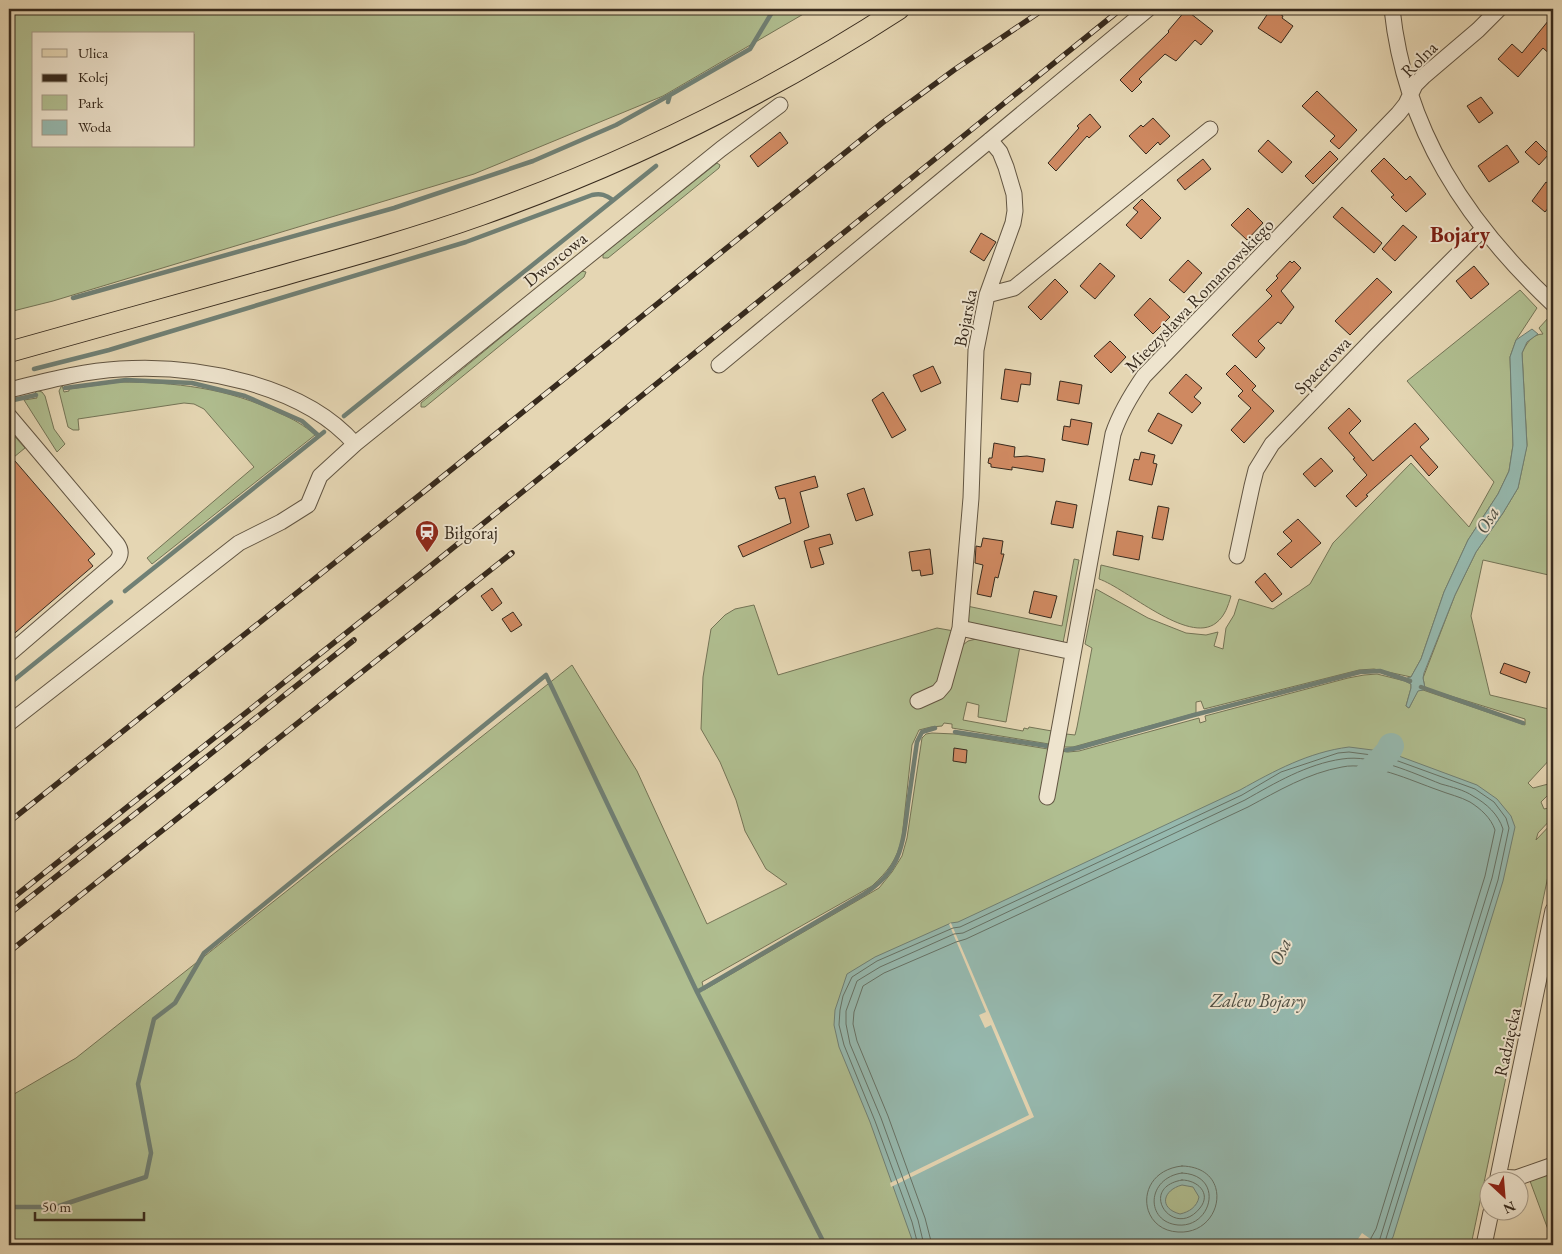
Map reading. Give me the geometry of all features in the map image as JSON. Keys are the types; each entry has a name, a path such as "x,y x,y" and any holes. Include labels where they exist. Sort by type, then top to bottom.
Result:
{"main road":[{"path":"9,352 400,242 532,196 647,148 737,103 803,67 899,9"}],"street":[{"path":"719,365 1148,9"},
{"path":"1392,9 1398,50 1410,95 1440,164 1467,208 1483,229 1553,304"},
{"name":"Rolna","path":"1410,95 1415,85 1424,76 1478,30 1499,9"},
{"name":"Mieczysława Romanowskiego","path":"1047,797 1113,434 1118,419 1130,396 1151,369 1372,143 1398,114 1410,95"},
{"name":"Dworcowa","path":"9,723 239,543 281,522 308,505 320,476 355,444 721,149 780,105"},
{"path":"987,295 1014,288 1210,129"},
{"name":"Bojarska","path":"918,702 938,692 944,685 960,628 971,498 976,350 987,295 1015,211 1014,194 1006,167 1000,152 990,140"},
{"name":"Spacerowa","path":"1237,556 1256,470 1272,444 1483,229"},
{"path":"9,390 81,374 112,370 146,368 193,371 282,394 320,414 344,432 355,444"},
{"path":"9,416 117,544 121,552 116,562 9,654"},
{"path":"960,628 1073,652"},
{"name":"Radzięcka","path":"1498,1172 1553,910"},
{"path":"1530,1173 1553,1165"},
{"path":"1484,1245 1489,1222"}],"green space":[{"path":"9,9 812,9 663,96 474,174 53,301 9,312"},
{"path":"717,163 720,165 719,168 608,258 603,258 603,254"},
{"path":"582,271 586,272 584,277 425,407 421,407 421,403"},
{"path":"1520,290 1537,308 1516,340 1510,357 1513,445 1509,471 1498,494 1468,540 1444,592 1421,659 1411,677 1374,669 1359,670 1204,709 1201,701 1196,702 1196,713 1073,747 1064,747 1066,734 1075,735 1077,727 1092,648 1085,644 1096,589 1148,618 1186,633 1206,635 1218,632 1214,646 1223,649 1226,628 1234,615 1239,599 1273,609 1310,584 1333,543 1411,463 1469,527 1494,482 1407,381"},
{"path":"1549,317 1553,321 1553,576 1483,560 1471,616 1490,695 1553,710 1553,758 1528,783 1533,788 1552,783 1553,790 1541,802 1544,809 1553,807 1553,817 1538,833 1536,840 1553,822 1553,852 1486,1172 1480,1172 1480,1202 1471,1245 9,1245 9,1097 76,1058 572,665 637,771 707,924 787,884 766,869 745,831 736,800 720,762 701,729 703,677 711,629 725,615 735,609 754,605 778,675 937,628 954,631 938,686 931,692 914,698 916,705 935,700 944,692 959,648 968,641 984,637 1020,646 1006,722 978,717 979,705 967,702 963,720 1023,731 1024,728 1028,729 1029,727 1052,731 1052,750 1079,751 1199,718 1200,723 1206,721 1205,716 1348,678 1377,674 1411,684 1406,706 1409,708 1418,690 1423,690 1525,725 1525,719 1425,688 1423,678 1455,595 1476,552 1518,488 1527,445 1522,353 1533,338 1543,334 1539,328","holes":["944,723 952,724 952,728 1049,744 1048,749 955,734 926,734 922,738 907,838 902,856 879,888 704,990 702,982 872,886 883,875 895,859 902,838 912,745 919,730 942,726"]},
{"path":"119,382 181,385 221,392 260,404 294,420 315,435 152,564 147,558 254,467 204,409 194,404 184,403 78,419 79,430 73,430 68,427 59,391 62,385 64,392 69,391 69,389"},
{"path":"35,390 42,392 45,396 54,429 65,444 57,452 24,400 37,398"},
{"path":"9,430 25,448 14,457 9,452"},
{"path":"1074,559 1079,560 1063,643 974,625 966,620 967,606 1062,626"},
{"path":"1101,565 1231,596 1224,614 1216,623 1204,628 1190,627 1157,613 1111,584 1099,579"},
{"path":"1553,1172 1553,1243 1530,1181"}],"water":[{"path":"1532,329 1538,334 1527,342 1522,353 1527,446 1518,488 1476,552 1455,595 1424,673 1425,688 1418,691 1409,708 1406,706 1411,684 1405,681 1411,677 1421,659 1444,592 1468,540 1498,494 1509,471 1513,445 1510,357 1516,340"},
{"name":"Zalew Bojary","path":"1349,747 1388,752 1477,785 1497,799 1511,816 1515,827 1503,881 1393,1237 1388,1245 914,1245 870,1122 839,1047 834,1025 835,1010 847,974 875,957 951,923 958,922 1240,790 1279,769 1320,753","holes":["1182,1185 1193,1187 1199,1197 1192,1208 1180,1214 1168,1208 1166,1199 1171,1191"]}],"pier":[{"path":"951,923 1034,1117 891,1187 890,1183 1029,1115 991,1025 985,1028 979,1015 986,1012 949,924"},
{"path":"1362,1233 1379,1245 1367,1245 1358,1239"}],"building":[{"path":"1271,9 1283,16 1282,18 1293,26 1281,43 1258,28"},
{"path":"1186,10 1213,31 1201,45 1195,40 1176,61 1165,54 1139,79 1142,82 1132,92 1120,80 1169,32"},
{"path":"1553,15 1553,57 1543,48 1518,77 1498,59 1512,44 1522,53"},
{"path":"1317,91 1357,130 1339,149 1330,141 1335,136 1302,106"},
{"path":"1481,97 1493,113 1479,123 1467,106"},
{"path":"1090,114 1101,127 1089,138 1087,136 1056,171 1048,163 1079,128 1077,126"},
{"path":"1153,118 1170,136 1160,145 1158,142 1146,154 1129,136 1141,125 1143,127"},
{"path":"780,132 788,143 758,167 750,156"},
{"path":"1268,140 1292,162 1282,173 1258,151"},
{"path":"1536,141 1549,154 1539,165 1525,152"},
{"path":"1507,145 1519,162 1489,182 1478,166"},
{"path":"1330,151 1338,159 1313,184 1305,176"},
{"path":"1384,158 1406,180 1410,176 1426,194 1406,212 1391,197 1394,195 1371,171"},
{"path":"1203,159 1211,169 1185,190 1177,180"},
{"path":"1546,182 1553,187 1553,202 1545,212 1532,201"},
{"path":"1142,199 1161,218 1141,239 1126,225 1138,212 1133,208"},
{"path":"1342,207 1382,243 1374,253 1333,217"},
{"path":"1248,208 1263,223 1247,240 1231,225"},
{"path":"1403,225 1417,237 1395,261 1382,249"},
{"path":"981,233 996,242 984,261 970,252"},
{"path":"1188,260 1202,273 1184,293 1169,280"},
{"path":"1290,261 1292,263 1294,261 1301,268 1281,291 1294,307 1281,324 1278,322 1258,341 1265,348 1256,358 1232,335 1272,296 1266,290 1278,278 1276,276"},
{"path":"1100,263 1115,276 1095,299 1080,286"},
{"path":"1474,266 1489,284 1471,299 1456,281"},
{"path":"1377,278 1392,292 1350,335 1335,321"},
{"path":"1055,279 1068,292 1041,320 1028,307"},
{"path":"1150,298 1170,317 1153,334 1134,315"},
{"path":"1110,341 1126,357 1111,373 1094,356"},
{"path":"1235,365 1256,386 1252,390 1274,411 1244,443 1231,430 1251,408 1238,396 1243,391 1226,374"},
{"path":"933,366 941,383 921,392 913,375"},
{"path":"1005,369 1031,373 1030,385 1021,384 1018,402 1001,399"},
{"path":"1186,374 1202,388 1194,397 1201,403 1192,413 1169,393"},
{"path":"1060,381 1082,385 1079,404 1057,400"},
{"path":"883,392 906,430 892,438 872,400"},
{"path":"1349,408 1361,421 1349,433 1373,461 1415,423 1429,439 1420,447 1438,467 1429,476 1411,455 1366,495 1368,496 1356,507 1346,496 1367,475 1353,459 1355,458 1328,428"},
{"path":"1158,413 1182,425 1172,444 1148,431"},
{"path":"1071,419 1092,423 1088,445 1062,440 1064,426 1070,427"},
{"path":"994,443 1015,447 1014,457 1027,456 1045,459 1043,472 1012,467 1012,470 991,467 991,464 988,463 989,458 992,458"},
{"path":"1141,452 1155,455 1153,463 1157,464 1152,485 1129,480 1134,459 1139,460"},
{"path":"9,454 95,554 88,560 93,566 9,638"},
{"path":"1321,458 1333,471 1315,487 1303,474"},
{"path":"815,476 818,487 800,492 809,527 743,557 738,546 791,523 785,498 779,499 775,487"},
{"path":"864,488 873,515 856,521 847,494"},
{"path":"1056,501 1077,505 1073,528 1051,524"},
{"path":"1158,506 1169,508 1163,540 1152,538"},
{"path":"1298,519 1321,543 1291,568 1277,554 1292,541 1283,532"},
{"path":"1117,531 1143,536 1139,560 1113,555"},
{"path":"830,534 833,544 819,548 824,564 811,568 804,541"},
{"path":"983,538 1003,541 1001,554 1004,554 998,578 995,577 991,597 977,594 983,565 975,563 976,546 981,547"},
{"path":"930,549 933,574 921,576 920,570 912,571 909,552"},
{"path":"1265,573 1282,594 1272,602 1255,582"},
{"path":"492,588 502,603 492,611 481,596"},
{"path":"1034,591 1057,596 1051,618 1029,613"},
{"path":"513,612 522,625 511,632 502,619"},
{"path":"1504,663 1530,672 1526,683 1500,673"},
{"path":"954,748 967,750 966,763 953,761"}],"waterway":[{"path":"668,102 670,95 750,49 774,9"},
{"path":"73,298 394,208 533,161 616,125 670,95"},
{"path":"344,416 656,166"},
{"path":"34,369 109,350 466,242 592,195 603,195 613,200"},
{"path":"65,388 126,380 192,383 245,396 302,421 319,436"},
{"path":"9,401 36,395"},
{"path":"125,591 324,432"},
{"path":"9,684 111,602"},
{"path":"1066,750 1360,672 1380,671 1410,681"},
{"path":"9,1207 56,1207 146,1177 151,1153 138,1084 154,1019 175,1003 204,953 546,675 697,992 825,1245"},
{"path":"1421,687 1523,723"},
{"path":"697,992 864,894 886,876 893,866 902,844 917,742 922,732 935,728"},
{"path":"955,732 1047,746"},
{"name":"Osa","path":"1364,778 1388,752 1391,746"}],"railway":[{"path":"9,822 882,123 954,70 1044,9"},
{"path":"9,901 428,568 1121,9"},
{"path":"9,952 512,553"},
{"path":"9,914 354,640"}],"place":[{"name":"Biłgoraj","path":"427,553"}],"district":[{"name":"Bojary","path":"1460,234"}]}
